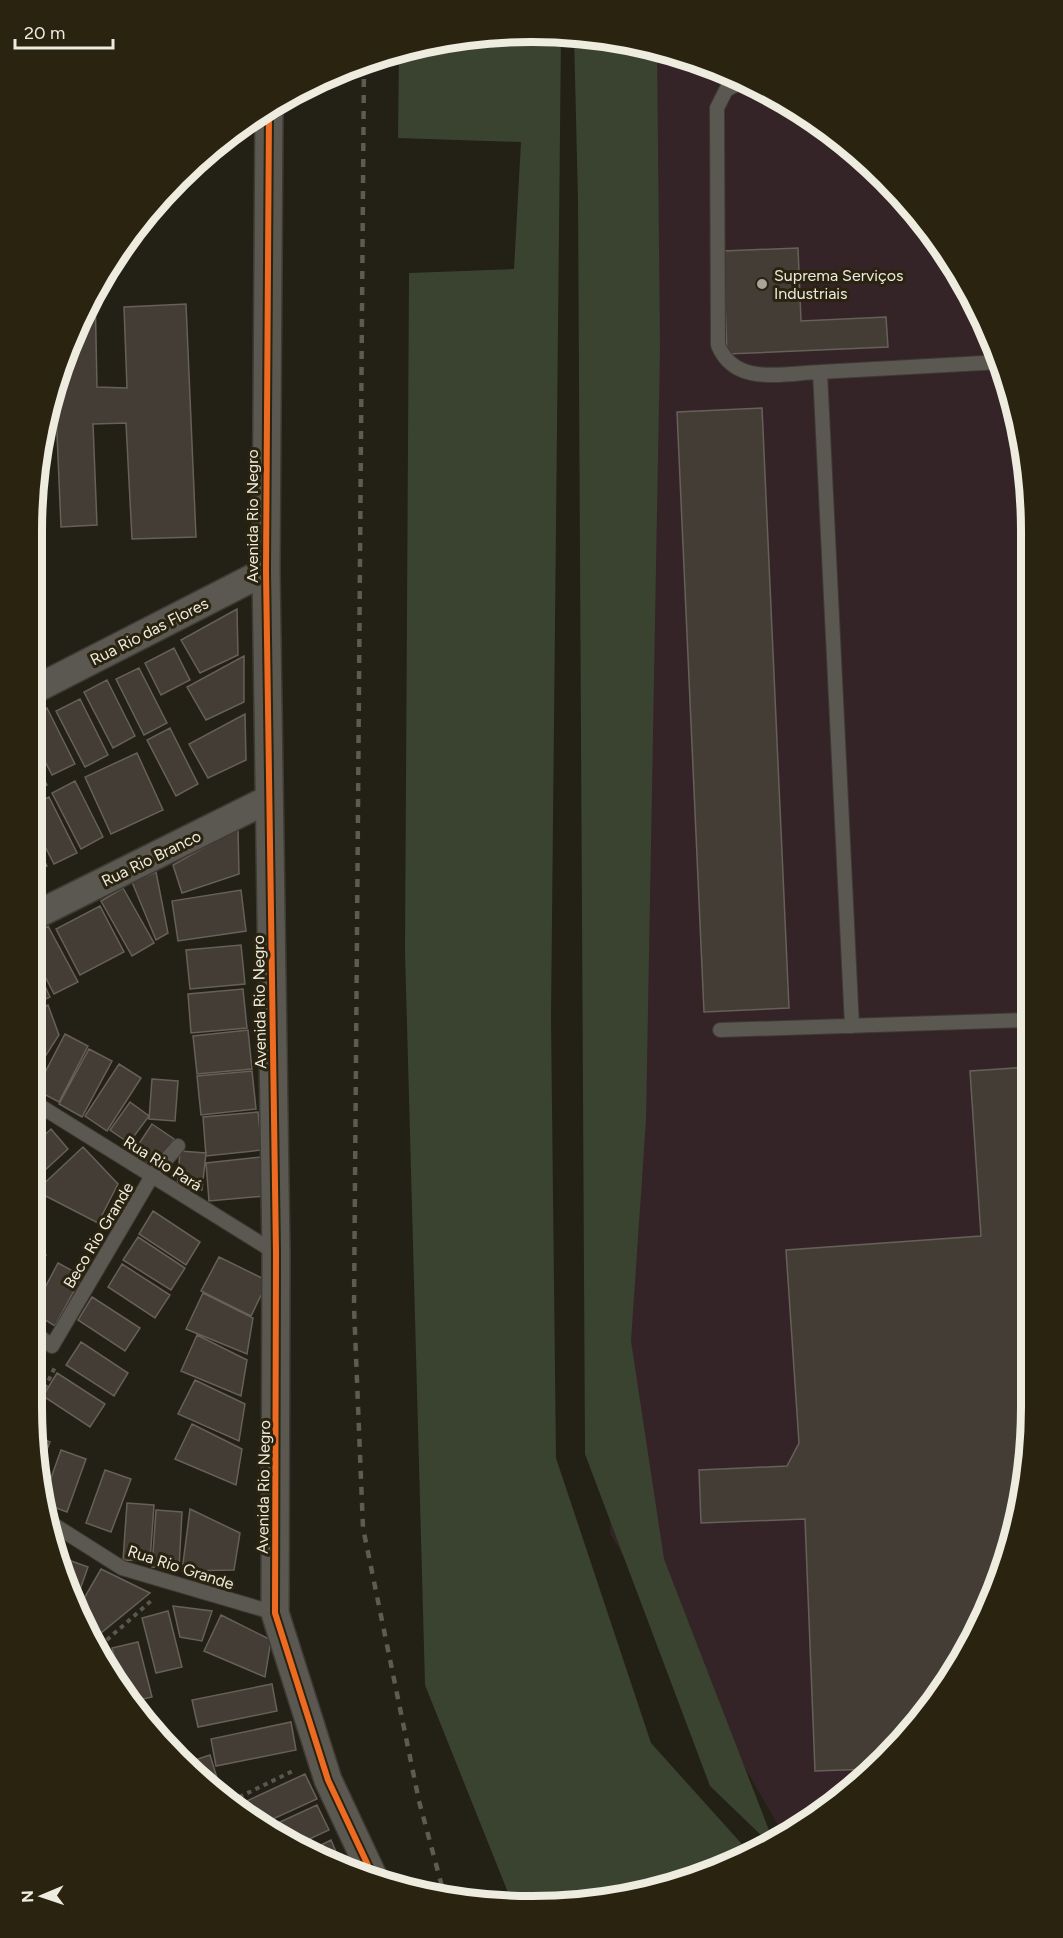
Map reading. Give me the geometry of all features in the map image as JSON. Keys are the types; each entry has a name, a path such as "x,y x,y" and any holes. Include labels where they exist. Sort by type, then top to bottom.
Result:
{"street":[{"name":"Avenida Rio Negro","path":"269,119 266,571 276,1253 275,1614 328,1780 369,1868"},
{"name":"Rua Rio das Flores","path":"42,686 266,571"},
{"name":"Rua Rio Branco","path":"42,912 269,799"}],"lane":[{"path":"734,86 726,90 717,108 718,345 724,360 735,369 751,374 991,363"},
{"path":"820,372 852,1026"},
{"path":"720,1030 1021,1020"},
{"name":"Rua Rio Pará","path":"42,1107 276,1253"},
{"name":"Beco Rio Grande","path":"52,1346 152,1176 178,1146"},
{"path":"42,1338 52,1346"},
{"name":"Rua Rio Grande","path":"57,1527 122,1568 275,1614"}],"path":[{"path":"42,1394 59,1358 52,1346"},
{"path":"103,1643 172,1582"},
{"path":"238,1798 321,1757"}],"shaded area":[{"path":"652,57 689,68 748,92 803,124 854,163 878,185 920,234 955,287 984,344 1004,405 1017,468 1021,532 1021,1406 1017,1470 1004,1533 984,1594 955,1651 920,1704 878,1753 829,1795 780,1828 610,1533"}],"green space":[{"path":"499,43 561,43 551,1018 556,1458 651,1743 745,1847 689,1870 627,1887 595,1892 564,1895 509,1895 425,1685 405,951 409,273 514,269 521,142 398,138 399,61 436,51 468,46"},
{"path":"574,44 627,51 657,59 660,346 646,1120 631,1341 664,1559 770,1833 763,1837 710,1786 585,1454 578,201"}],"building":[{"name":"Suprema Serviços Industriais","path":"798,248 801,321 886,317 888,347 727,354 723,251"},
{"path":"186,304 196,537 132,539 126,423 93,424 97,525 61,527 56,416 68,374 92,315 95,309 97,387 127,388 124,307"},
{"path":"762,408 789,1008 704,1012 677,412"},
{"path":"237,609 238,655 200,673 181,640"},
{"path":"174,648 190,680 161,695 145,663"},
{"path":"244,656 244,702 206,720 187,687"},
{"path":"139,668 167,723 144,735 116,679"},
{"path":"107,680 135,736 113,748 84,692"},
{"path":"80,699 108,755 85,767 56,711"},
{"path":"47,708 75,764 52,775 42,756 42,710"},
{"path":"245,714 246,760 208,778 189,744"},
{"path":"170,728 198,784 176,796 147,740"},
{"path":"137,753 163,810 111,834 85,777"},
{"path":"42,776 47,785 42,787"},
{"path":"75,781 103,837 81,849 52,793"},
{"path":"49,797 77,853 54,864 42,841 42,800"},
{"path":"238,828 239,874 182,893 173,865"},
{"path":"42,856 47,866 42,869"},
{"path":"156,872 168,933 156,940 132,882"},
{"path":"123,888 154,943 132,956 101,901"},
{"path":"241,890 246,931 178,941 172,901"},
{"path":"100,906 124,952 80,975 56,929"},
{"path":"48,926 78,982 54,994 42,971 42,929"},
{"path":"241,945 245,984 190,989 186,950"},
{"path":"42,979 50,997 42,1001"},
{"path":"243,989 247,1028 191,1033 188,994"},
{"path":"48,1005 59,1035 42,1061 42,1009"},
{"path":"248,1030 252,1069 197,1074 193,1036"},
{"path":"65,1034 88,1046 59,1102 42,1093 42,1078"},
{"path":"89,1049 112,1061 82,1117 59,1104"},
{"path":"119,1064 141,1078 107,1131 85,1116"},
{"path":"1021,1068 1021,1406 1020,1439 1012,1502 995,1564 971,1623 939,1678 920,1704 900,1729 860,1769 815,1771 805,1519 701,1523 699,1470 787,1466 799,1443 786,1250 981,1236 970,1071"},
{"path":"252,1071 256,1109 201,1115 197,1076"},
{"path":"152,1079 178,1081 175,1121 149,1119"},
{"path":"130,1102 149,1116 129,1143 110,1130"},
{"path":"258,1112 262,1150 206,1156 203,1117"},
{"path":"152,1124 174,1139 154,1169 132,1154"},
{"path":"51,1129 68,1149 42,1173 42,1138"},
{"path":"83,1147 118,1184 98,1223 42,1194 42,1185"},
{"path":"180,1151 206,1153 202,1190 177,1188"},
{"path":"261,1157 264,1196 209,1201 206,1163"},
{"path":"153,1211 200,1242 186,1265 139,1234"},
{"path":"138,1237 185,1268 171,1290 123,1260"},
{"path":"219,1257 268,1281 251,1316 201,1291"},
{"path":"58,1263 82,1276 55,1326 42,1318 42,1293"},
{"path":"122,1264 170,1295 155,1318 108,1287"},
{"path":"203,1293 253,1318 247,1354 186,1329"},
{"path":"92,1297 140,1328 125,1351 78,1320"},
{"path":"197,1335 247,1360 241,1396 181,1371"},
{"path":"81,1342 128,1373 114,1396 66,1365"},
{"path":"57,1373 105,1404 90,1427 43,1396"},
{"path":"195,1380 245,1404 239,1441 178,1414"},
{"path":"192,1424 242,1449 236,1485 175,1459"},
{"path":"43,1439 50,1442 45,1456"},
{"path":"61,1450 86,1459 67,1512 52,1507 48,1485"},
{"path":"105,1470 131,1479 111,1532 86,1523"},
{"path":"127,1503 154,1505 150,1561 123,1560"},
{"path":"190,1509 240,1533 234,1570 182,1571"},
{"path":"156,1510 182,1512 179,1569 152,1567"},
{"path":"67,1559 88,1567 79,1593"},
{"path":"101,1569 150,1593 99,1635 82,1601"},
{"path":"173,1606 212,1611 202,1641 180,1637"},
{"path":"168,1611 182,1667 156,1673 142,1618"},
{"path":"221,1615 271,1640 265,1677 204,1651"},
{"path":"138,1642 152,1697 140,1700 117,1666 112,1648"},
{"path":"272,1684 277,1711 198,1727 192,1700"},
{"path":"291,1722 296,1750 216,1766 211,1739"},
{"path":"210,1755 218,1783 209,1775 193,1761"},
{"path":"305,1774 317,1799 270,1820 244,1802"},
{"path":"317,1805 329,1830 306,1841 276,1824"},
{"path":"331,1840 338,1856 317,1847"}],"railway":[{"path":"364,72 354,1307 363,1528 419,1801 442,1888"}],"cycle path":[{"path":"269,119 266,571 276,1253 275,1613 328,1780 369,1868"}],"place":[{"name":"Suprema Serviços Industriais","path":"762,284"}]}
